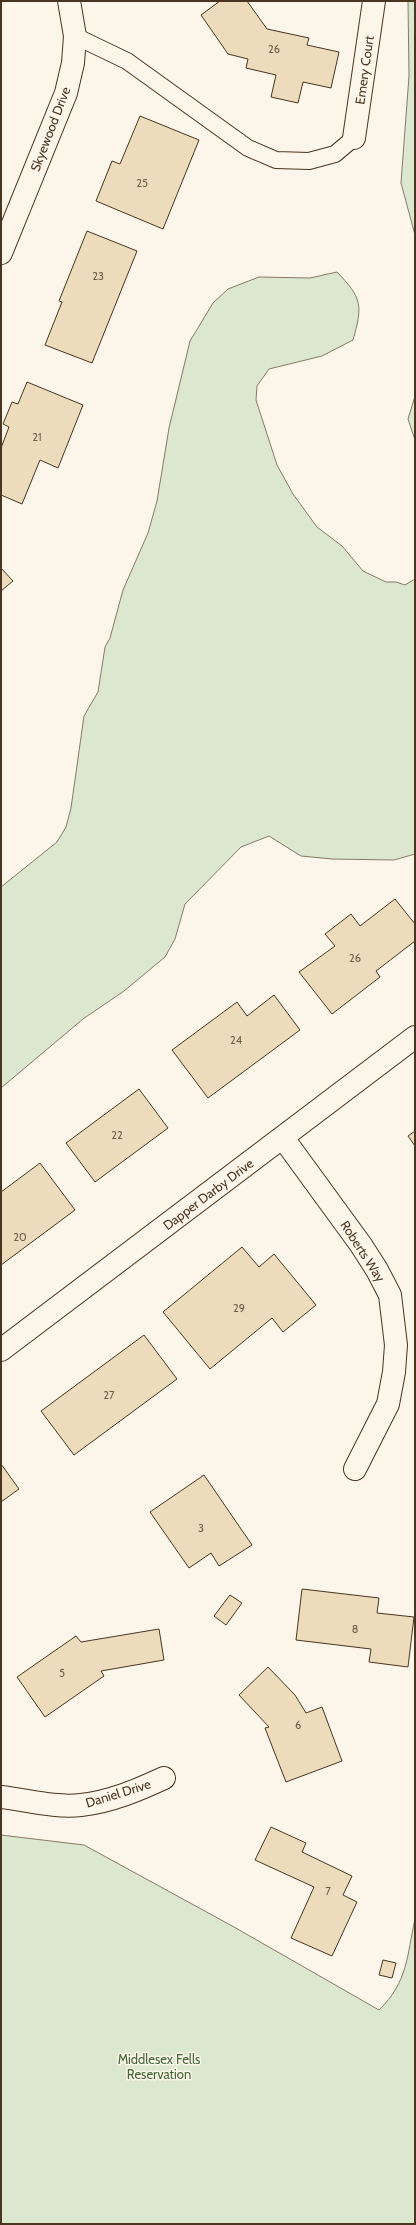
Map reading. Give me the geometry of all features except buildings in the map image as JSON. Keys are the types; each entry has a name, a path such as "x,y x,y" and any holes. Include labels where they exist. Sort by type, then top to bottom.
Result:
{"street":[{"name":"Skyewood Drive","path":"1,253 66,93 72,63 75,36 69,1"},
{"name":"Emery Court","path":"354,138 374,1"},
{"name":"Dapper Darby Drive","path":"1,1350 415,1038"},
{"name":"Roberts Way","path":"283,1138 361,1245 377,1270 390,1295 396,1345 394,1372 388,1404 355,1469"},
{"name":"Daniel Drive","path":"1,1797 64,1805 81,1805 135,1791 164,1778"}],"lane":[{"path":"75,36 127,61 248,148 276,160 309,161 335,154 354,138"}],"green space":[{"path":"408,1 415,1 415,235 401,183 409,76"},
{"path":"337,272 356,296 358,303 358,318 353,340 322,356 269,369 257,386 256,400 277,465 293,494 317,527 342,546 363,571 386,582 396,582 405,585 415,579 415,854 394,860 332,859 301,856 269,836 241,847 185,904 175,939 165,957 124,991 83,1019 1,1088 1,887 57,842 66,827 71,808 84,716 98,692 105,647 110,638 123,590 148,533 157,501 169,428 190,341 213,303 228,289 259,277 310,278"},
{"path":"415,396 415,440 408,419"},
{"name":"Middlesex Fells Reservation","path":"1,1835 84,1845 234,1927 379,2010 389,2000 396,1989 405,1968 415,1919 415,2224 1,2224"}]}
